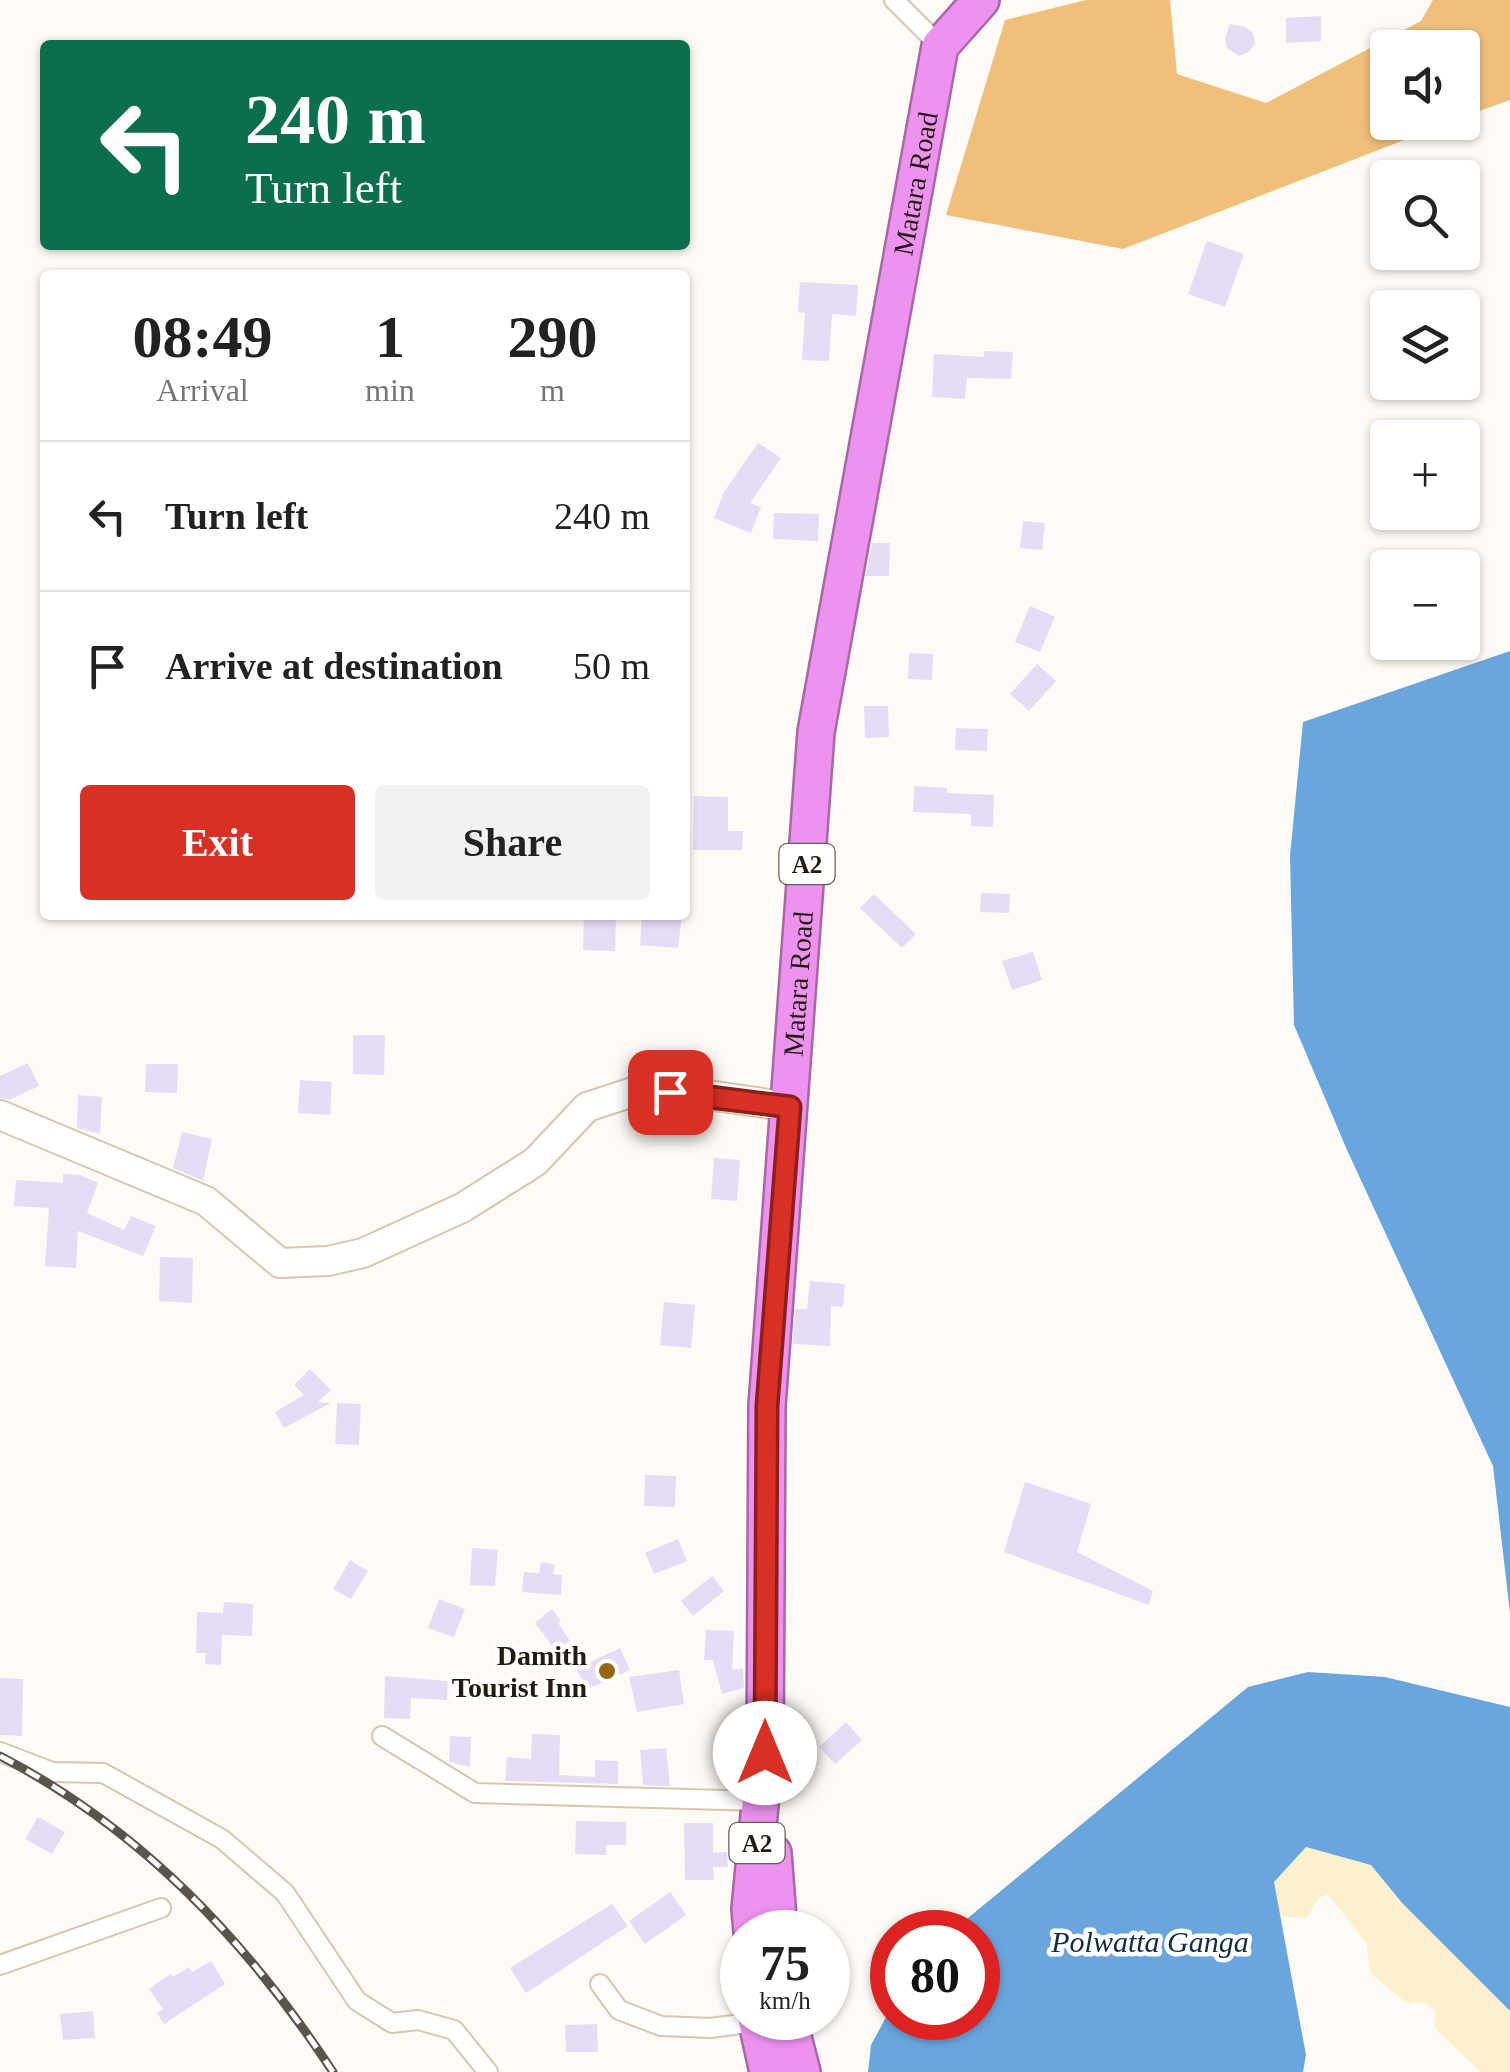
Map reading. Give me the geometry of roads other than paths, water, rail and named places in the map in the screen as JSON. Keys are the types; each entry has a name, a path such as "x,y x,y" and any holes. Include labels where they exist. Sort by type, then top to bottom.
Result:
{"highway":[{"path":"940,46 981,0"},
{"name":"Matara Road","path":"777,1910 765,1753 767,1406 816,732 940,46"},
{"name":"Matara Road","path":"750,1910 765,1753"},
{"path":"752,2072 760,2040"},
{"path":"766,2040 768,2072"},
{"path":"778,2040 802,2072"}],"main road":[{"path":"0,1116 206,1201 280,1263 328,1261 364,1253 462,1208 534,1162 587,1107 639,1090 790,1107"}],"street":[{"path":"894,0 940,46"},
{"path":"382,1736 475,1793 760,1800"},
{"path":"0,1752 52,1772 103,1773 222,1840 284,1894 357,2001 392,2023 418,2020 454,2030 488,2072"},
{"path":"0,1964 162,1908"},
{"path":"600,1984 619,2010 661,2026 720,2027"}],"water":[{"path":"1510,651 1510,1613 1493,1466 1347,1150 1294,1025 1290,856 1303,722"},
{"name":"Polwatta Ganga","path":"1308,1672 1385,1677 1510,1707 1510,2011 1403,1904 1371,1865 1306,1847 1274,1882 1306,2055 1303,2072 868,2072 874,2040 1000,2040 1000,1910 978,1910 1248,1687"}],"railway":[{"path":"0,1756 99,1818 187,1892 265,1978 333,2072"}],"place":[{"name":"Damith Tourist Inn","path":"607,1671"}]}
